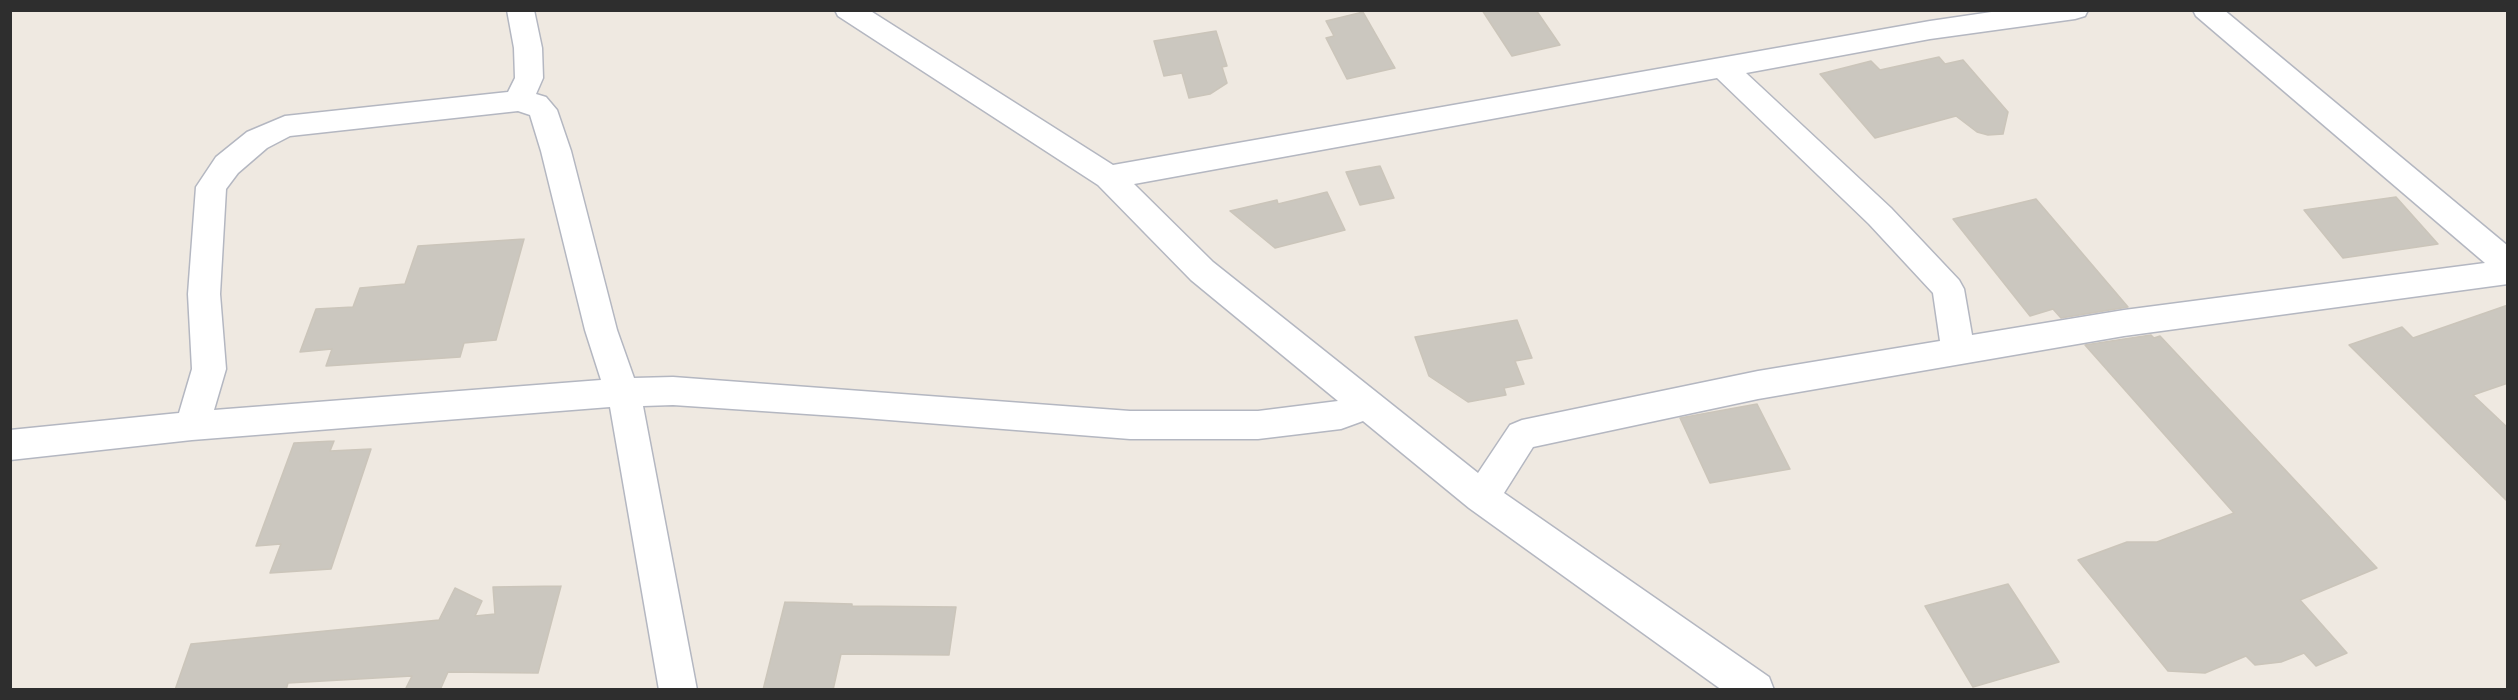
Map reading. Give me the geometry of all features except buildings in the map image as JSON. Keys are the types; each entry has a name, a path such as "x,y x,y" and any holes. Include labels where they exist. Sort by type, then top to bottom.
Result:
{"street":[{"path":"518,101 529,78 528,48 520,10"},
{"path":"848,10 1109,177 1202,271 1482,497 1755,690"},
{"path":"1109,177 1930,30 2075,10"},
{"path":"2206,10 2508,264"},
{"path":"1723,67 1880,216 1948,289 1958,352"},
{"path":"192,426 208,369 204,294 211,187 227,165 257,140 285,126 518,101 536,104 543,110 556,151 601,330 630,416 678,690"},
{"path":"1482,497 1522,435 1758,385 2124,324 2508,272"},
{"path":"10,445 192,426 622,392 673,392 851,403 1130,425 1258,425 1341,415 1365,404"}]}
